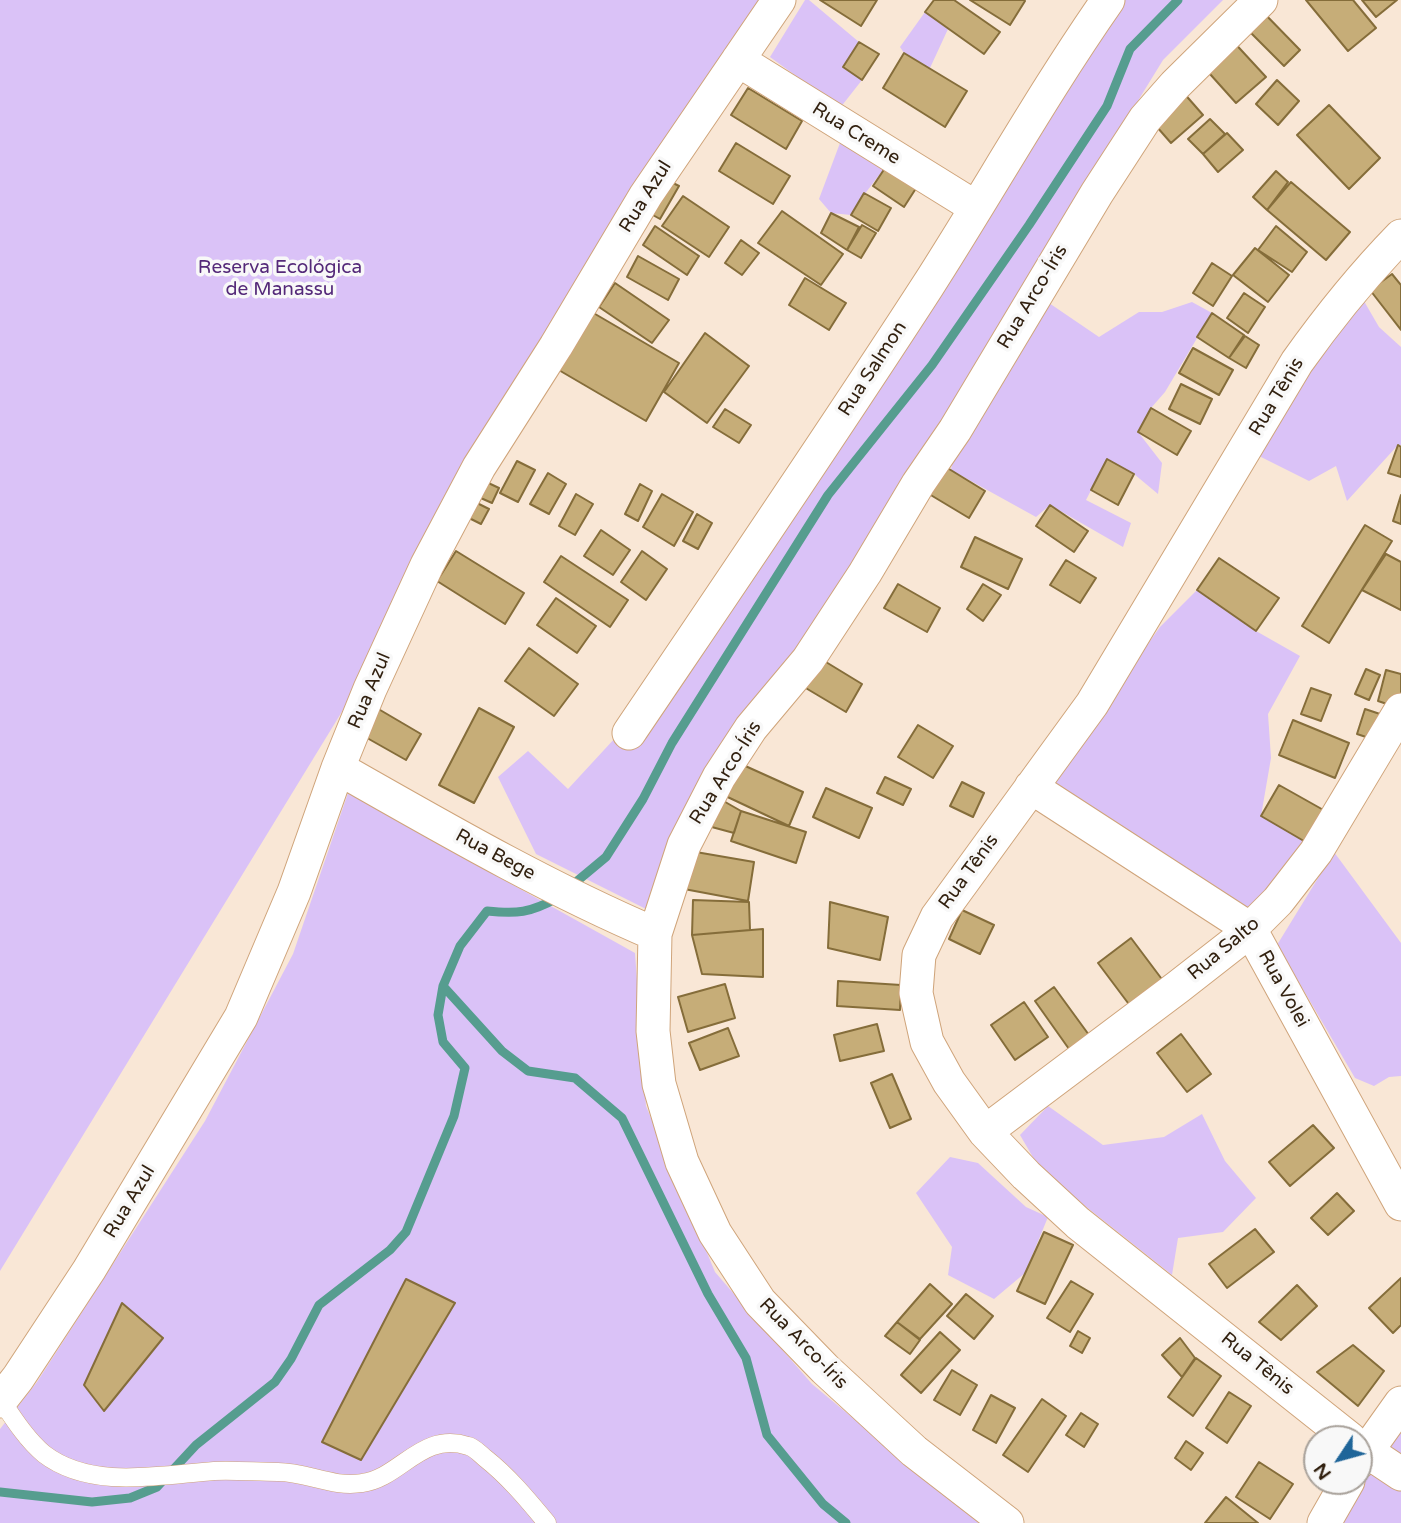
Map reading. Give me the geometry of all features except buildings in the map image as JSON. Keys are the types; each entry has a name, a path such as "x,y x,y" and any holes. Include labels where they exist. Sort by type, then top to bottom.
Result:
{"street":[{"name":"Rua Azul","path":"1,1401 89,1270 241,1017 294,892 338,768 370,689 427,565 479,467 556,346 646,194 779,0"},
{"name":"Rua Salmon","path":"629,733 928,285 1108,0"},
{"name":"Rua Arco-Íris","path":"1007,1523 914,1451 825,1369 760,1302 715,1233 682,1161 659,1084 653,1031 655,934 684,845 719,777 751,728 808,660 858,584 918,484 955,430 1097,193 1146,119 1167,93 1261,0"},
{"name":"Rua Creme","path":"738,60 975,207"},
{"name":"Rua Tênis","path":"1327,1425 1077,1223 985,1132 949,1082 927,1042 916,993 919,955 937,916 1092,704 1297,362 1346,295 1401,236"},
{"name":"Rua Salto","path":"985,1132 1178,987 1250,929 1278,901 1315,852 1401,710"},
{"name":"Rua Bege","path":"338,768 583,902 655,934"},
{"name":"Rua Volei","path":"1031,787 1250,929 1401,1204"},
{"path":"1373,1434 1401,1403"},
{"name":"Rua Tênis","path":"1373,1458 1401,1474"},
{"path":"1324,1523 1340,1495"}],"lane":[{"path":"1,1401 43,1454 73,1470 117,1478 216,1471 286,1472 341,1484 364,1483 384,1475 414,1454 441,1443 469,1446 508,1477 547,1523"}],"green space":[{"name":"Reserva Ecológica de Manassu","path":"0,0 777,0 0,1271"},
{"path":"805,0 809,0 859,42 843,67 862,80 840,108 770,57"},
{"path":"1125,0 1223,0 1163,60 961,389 648,910 536,854 498,777 528,751 568,789 699,647 1049,111"},
{"path":"925,12 948,29 930,68 904,53 900,47"},
{"path":"843,135 891,159 851,215 831,213 819,199"},
{"path":"1361,296 1379,327 1401,347 1401,445 1398,445 1347,501 1336,466 1309,481 1259,456 1293,389"},
{"path":"1192,302 1212,313 1138,432 1162,463 1158,494 1134,474 1107,459 1086,500 1131,523 1123,547 1050,505 1036,517 951,470 956,443 1049,303 1099,337 1139,312 1162,312"},
{"path":"1197,590 1256,631 1300,656 1268,714 1271,758 1261,816 1309,844 1250,918 1045,787 1160,627"},
{"path":"348,793 635,953 646,1106 715,1272 812,1384 979,1523 0,1523 0,1429 37,1382 205,1121 293,954"},
{"path":"1334,852 1401,943 1401,1076 1389,1077 1374,1086 1355,1078 1277,945"},
{"path":"1048,1106 1103,1145 1164,1137 1202,1114 1225,1161 1256,1198 1223,1232 1178,1238 1172,1275 1041,1171 1020,1135"},
{"path":"950,1157 978,1163 1026,1207 1048,1217 1025,1273 994,1299 948,1275 952,1247 916,1193"},
{"path":"1401,1406 1401,1523 1324,1523 1342,1495 1373,1495 1373,1449"}],"waterway":[{"path":"570,887 606,857 643,799 672,743 828,495 932,365 1029,225 1107,106 1130,49 1178,0"},
{"path":"0,1492 92,1502 130,1498 157,1487 196,1445 275,1382 291,1359 319,1305 390,1250 406,1232 454,1116 465,1068 443,1042 438,1015 443,986 460,946 487,911 523,911 557,898"},
{"path":"443,986 502,1051 528,1071 575,1078 622,1118 708,1294 746,1358 767,1435 823,1504 846,1523"}]}
